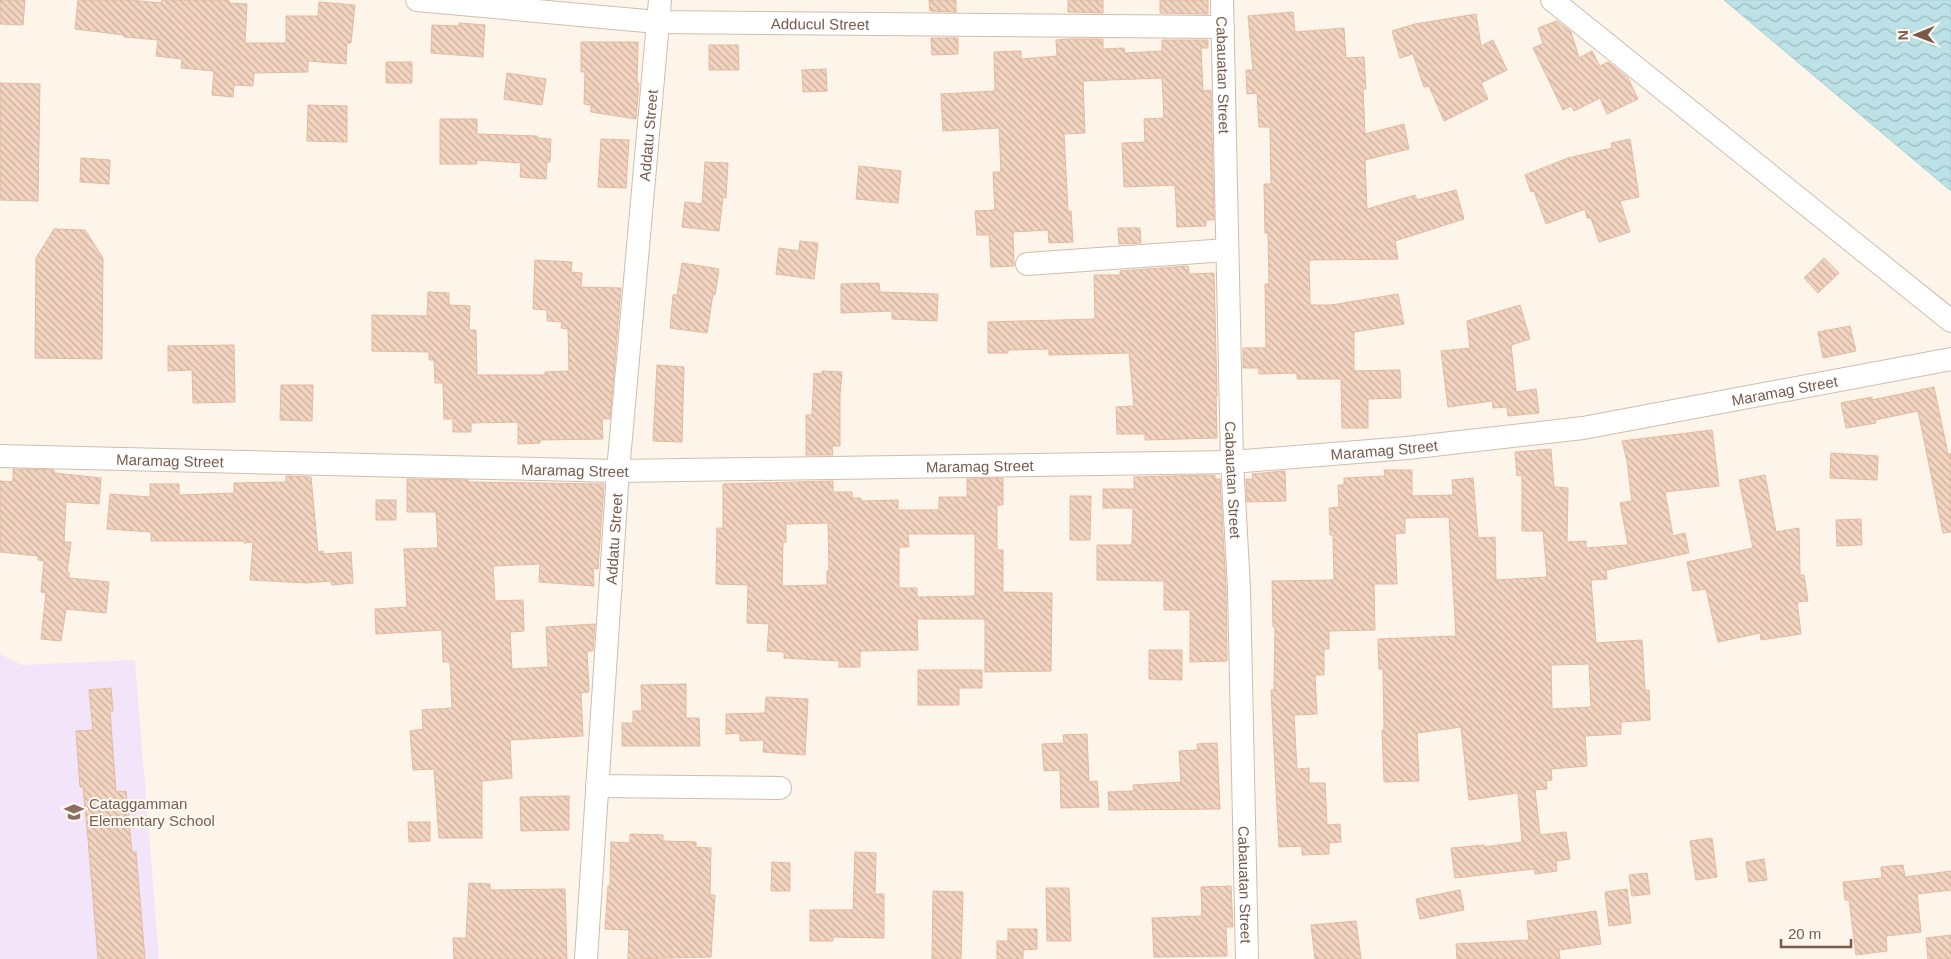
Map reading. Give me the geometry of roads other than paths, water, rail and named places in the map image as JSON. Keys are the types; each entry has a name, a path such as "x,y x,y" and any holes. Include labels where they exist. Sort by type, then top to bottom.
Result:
{"street":[{"name":"Adducul Street","path":"416,0 659,11 1223,27"},
{"name":"Cabauatan Street","path":"1222,0 1232,462 1239,588 1247,959"},
{"path":"1552,0 1951,321"},
{"name":"Addatu Street","path":"586,959 618,471 659,11"},
{"path":"1027,264 1227,250"},
{"name":"Maramag Street","path":"0,456 618,471 1232,462 1407,448 1583,428 1951,358"},
{"path":"597,786 780,788"}],"water":[{"path":"1724,0 1951,0 1951,191"}],"place":[{"name":"Cataggamman Elementary School","path":"74,812"}]}
